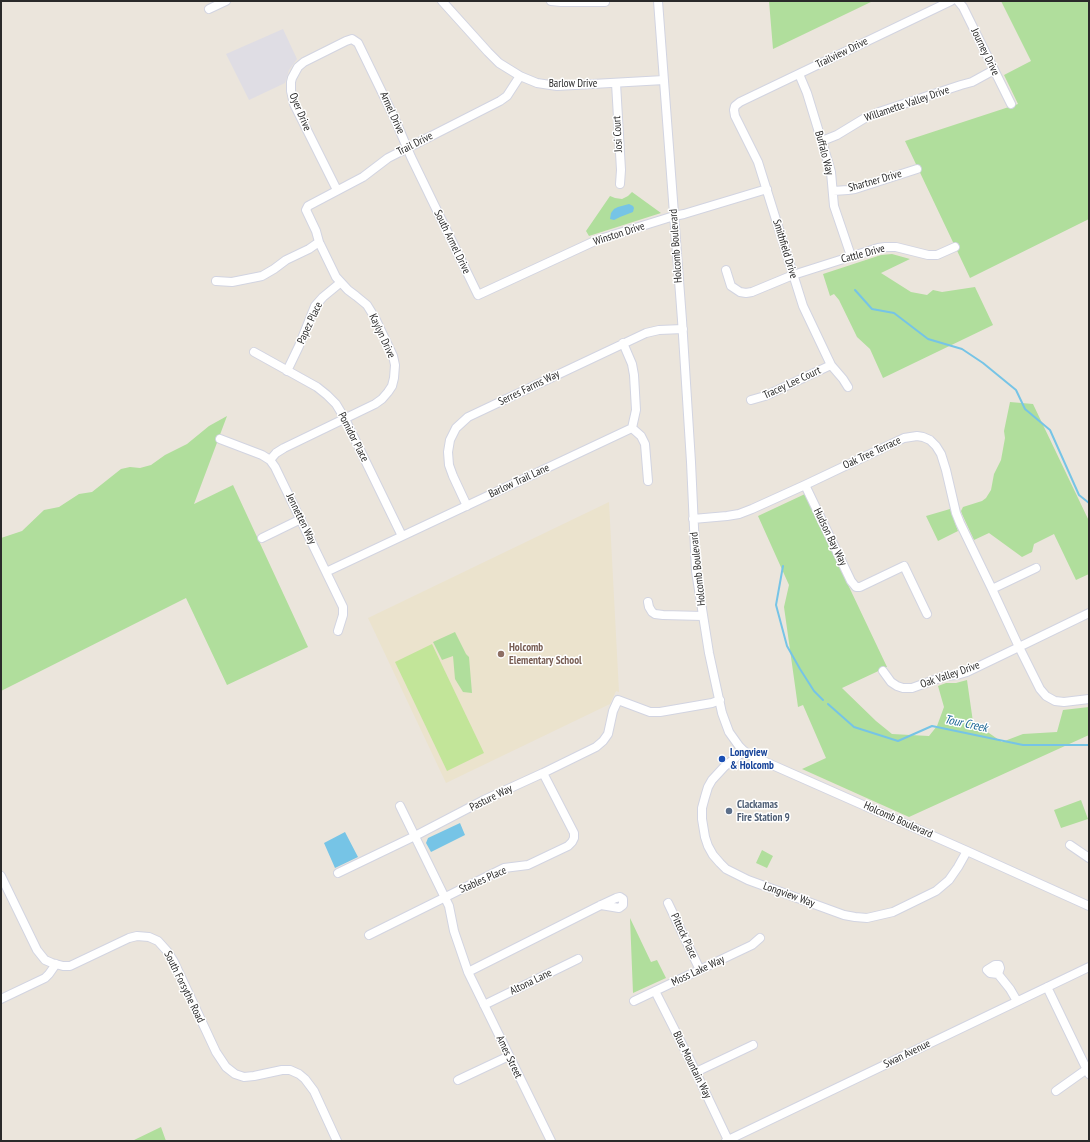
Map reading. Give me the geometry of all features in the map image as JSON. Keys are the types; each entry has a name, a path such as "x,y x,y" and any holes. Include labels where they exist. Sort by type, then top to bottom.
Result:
{"street":[{"path":"209,9 226,1"},
{"path":"551,1 604,2"},
{"name":"Holcomb Boulevard","path":"658,1 691,462 696,571 709,653 722,713 729,732 735,742 744,751 764,762 1089,906"},
{"name":"Trailview Drive","path":"735,106 740,102 951,1"},
{"name":"Journey Drive","path":"958,1 963,7 1011,104"},
{"name":"Barlow Drive","path":"444,2 499,63 520,76 537,83 557,86 616,84 664,80"},
{"name":"Armel Drive","path":"352,40 358,43 427,189"},
{"name":"Oyer Drive","path":"337,190 294,104 291,91 291,82 298,67 304,62 346,41 352,40"},
{"name":"Willamette Valley Drive","path":"822,141 837,135 860,121 879,112 972,82 994,70"},
{"name":"Buffalo Way","path":"799,74 807,93 831,172 834,206 851,256"},
{"name":"Trail Drive","path":"306,210 311,204 363,177 388,158 500,101 506,96 520,76"},
{"name":"Josi Court","path":"616,84 620,184"},
{"name":"Smithfield Drive","path":"735,106 735,116 758,162 803,306 831,365 848,387"},
{"name":"Shartner Drive","path":"833,191 855,189 917,169"},
{"name":"South Armel Drive","path":"427,189 478,295"},
{"name":"Winston Drive","path":"478,295 593,242 674,216 767,189"},
{"name":"Kaylyn Drive","path":"270,460 276,453 284,448 375,404 382,399 392,386 394,378 395,365 391,352 371,311 362,300 340,283 336,277 319,242 316,231 306,210"},
{"path":"216,281 232,282 262,276 286,260 319,242"},
{"name":"Cattle Drive","path":"726,270 731,286 740,292 746,293 794,275 885,246 896,247 928,255 937,255 955,247"},
{"name":"Papez Place","path":"287,370 299,346 315,306 323,297 340,283"},
{"name":"Serres Farms Way","path":"467,506 449,465 448,452 450,440 456,428 468,417 646,333 659,330 682,329"},
{"path":"623,343 632,364 634,375 636,410 632,428 641,436 645,444 648,481"},
{"name":"Pomidor Place","path":"254,352 317,387 336,404 345,419 402,536"},
{"name":"Tracey Lee Court","path":"752,400 765,396 831,365"},
{"name":"Barlow Trail Lane","path":"326,572 632,428"},
{"name":"Oak Tree Terrace","path":"693,519 739,514 805,485 904,438 917,436 930,440 941,454 956,513 960,523 1040,689 1046,696 1055,701 1064,702 1089,699"},
{"path":"220,439 262,455 270,460"},
{"name":"Jennetten Way","path":"270,460 280,475 343,607 343,615 338,631"},
{"name":"Hudson Bay Way","path":"805,485 851,581 856,588 860,588 904,566 927,614"},
{"path":"262,538 301,519"},
{"path":"992,589 1036,568"},
{"path":"648,602 649,607 655,614 703,616"},
{"name":"Oak Valley Drive","path":"883,671 891,682 897,686 912,688 945,676 967,672 1089,614"},
{"name":"Pasture Way","path":"338,874 484,800 596,747 603,741 610,730 618,700 650,712 660,712 712,703 720,700"},
{"name":"Longview Way","path":"744,751 724,767 712,780 708,787 702,808 702,819 704,837 713,854 726,869 748,880 844,915 867,918 893,912 936,892 949,880 958,868 967,851"},
{"name":"Stables Place","path":"369,935 504,868 528,866 568,846 574,838 574,833 543,773"},
{"name":"Ames Street","path":"400,806 449,906 454,931 468,972 550,1141"},
{"path":"1070,845 1089,858"},
{"path":"1,876 37,950 45,960 56,964 45,978 1,999"},
{"name":"Pittock Place","path":"668,903 700,970"},
{"path":"468,972 601,905"},
{"name":"South Forsythe Road","path":"56,964 68,966 74,964 133,937 145,936 155,940 164,947 172,959 216,1052 226,1067 235,1074 244,1077 282,1070 290,1070 299,1074 314,1091 337,1141"},
{"name":"Moss Lake Way","path":"634,1001 752,945 760,938"},
{"name":"Altona Lane","path":"484,1005 578,959"},
{"name":"Swan Avenue","path":"727,1140 1089,967"},
{"path":"998,974 1017,1001"},
{"path":"1047,987 1088,1071 1056,1091"},
{"name":"Blue Mountain Way","path":"655,991 696,1072 727,1140"},
{"path":"696,1072 754,1044"},
{"path":"458,1080 509,1056"}],"shaded area":[{"path":"283,29 297,59 289,70 285,83 249,100 226,54"},
{"name":"Holcomb Elementary School","path":"609,502 619,692 616,691 610,704 446,783 368,618"}],"green space":[{"path":"769,1 873,1 773,49"},
{"path":"1001,1 1089,1 1089,219 970,278 905,141 1018,104 1004,75 1031,61"},
{"path":"632,192 661,213 589,236 586,231 610,196 622,199"},
{"path":"892,254 910,259 881,273 911,292 927,295 933,290 942,292 975,287 993,325 883,378 870,349 857,337 839,300 834,294 830,296 823,274 881,255"},
{"path":"1010,402 1033,404 1089,521 1089,574 1076,580 1054,534 1034,544 1032,552 1022,557 989,533 974,540 962,514 961,511 963,507 982,501 991,490 994,474 1001,460 1005,438 1004,431"},
{"path":"227,416 194,504 233,485 308,647 227,685 186,598 1,691 1,538 22,531 44,510 59,507 79,494 92,492 121,469 130,467 140,468 151,465 165,455 187,444 209,426"},
{"path":"805,494 887,667 842,688 876,721 892,734 929,736 937,726 944,707 938,686 946,683 956,683 967,680 973,722 1002,742 1023,734 1057,732 1063,710 1089,707 1089,735 909,817 802,769 826,758 803,705 798,707 784,607 789,585 758,516"},
{"path":"950,509 958,531 938,541 926,516"},
{"path":"455,632 469,657 472,693 463,692 455,679 453,656 442,660 433,642"},
{"path":"432,644 484,753 447,771 395,662"},
{"path":"1081,800 1088,819 1061,828 1054,810"},
{"path":"762,850 773,856 767,868 756,863"},
{"path":"630,918 651,962 657,960 666,978 633,993"},
{"path":"161,1127 166,1141 132,1141"}],"water":[{"path":"629,204 634,208 633,212 614,220 610,219 611,213 614,209"},
{"path":"460,823 465,835 431,852 426,843 428,838"},
{"path":"345,832 358,857 335,868 324,843"}],"waterway":[{"path":"855,290 872,309 894,313 928,339 962,349 983,363 1016,390 1025,409 1050,430 1079,495 1089,503"},
{"name":"Tour Creek","path":"783,566 776,605 787,646 814,691 823,700"},
{"name":"Tour Creek","path":"828,704 854,727 898,741 932,726 1023,745 1089,745"}],"place":[{"name":"Holcomb Elementary School","path":"501,654"},
{"name":"Longview & Holcomb","path":"722,759"},
{"name":"Clackamas Fire Station 9","path":"729,811"}]}
